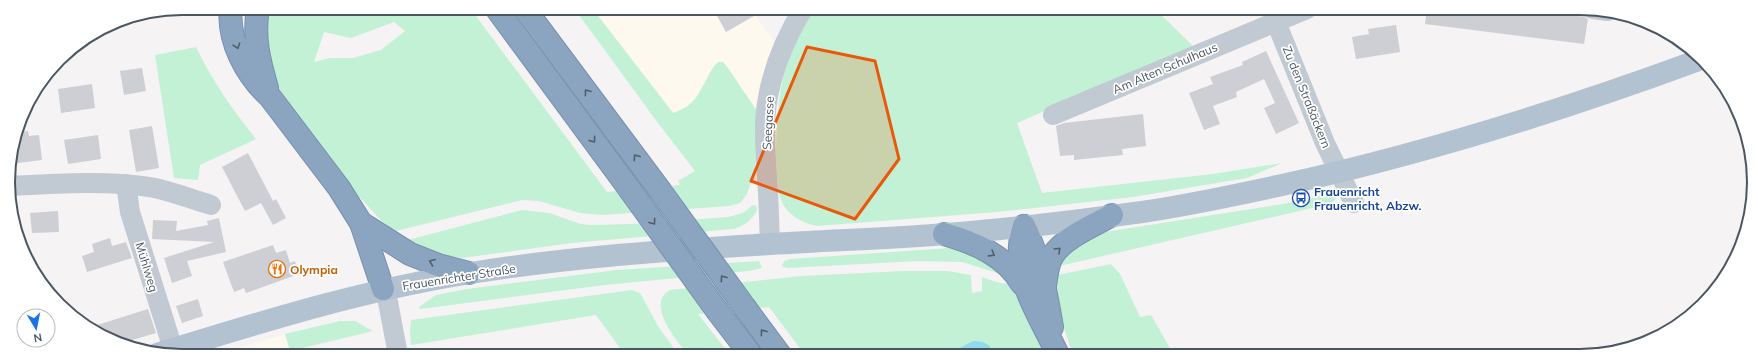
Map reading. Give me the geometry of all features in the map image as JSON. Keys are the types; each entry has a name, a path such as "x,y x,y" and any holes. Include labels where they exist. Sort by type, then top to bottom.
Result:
{"highway":[{"path":"230,15 236,42 244,64 258,86 270,97 339,188 360,223 383,289"},
{"path":"257,15 255,28 258,58 270,97"},
{"path":"489,15 544,75"},
{"path":"501,15 746,349"},
{"path":"529,15 776,349"},
{"path":"1037,289 1048,266 1058,250 1077,235 1112,215"},
{"path":"360,223 410,254 438,265 469,273"},
{"path":"1024,226 1019,241 1018,253 1020,266 1037,289 1043,326 1054,349"},
{"path":"944,234 977,245 1005,263 1037,289"}],"main road":[{"name":"Frauenrichter Straße","path":"172,349 295,311 383,289 469,273 668,250 944,234 1112,215 1212,200 1338,173 1519,122 1582,102 1695,61"}],"street":[{"name":"Seegasse","path":"770,244 765,140 767,103 782,49 799,15"},
{"name":"Am Alten Schulhaus","path":"1053,115 1276,15"},
{"name":"Zu den Straßäckern","path":"1276,15 1325,143 1338,173 1354,203"},
{"path":"15,186 79,183 126,184 151,187 210,205"},
{"name":"Mühlweg","path":"126,184 130,212 164,348"},
{"path":"383,289 388,302 397,349"}],"highlighted area":[{"path":"807,47 875,61 899,159 855,219 751,181"}],"shaded area":[{"path":"597,15 755,15 776,43 757,111 728,68 723,62 718,62 713,67 696,98 689,105 674,113"},
{"path":"285,334 289,349 234,349"}],"green space":[{"path":"268,15 475,15 607,192 681,185 678,181 695,171 579,15 597,15 673,113 686,107 694,100 710,72 718,62 723,62 757,111 757,150 755,170 747,194 740,203 729,206 603,215 580,213 539,201 522,200 392,232 351,188 282,95 271,71 266,44","holes":["394,22 405,31 381,50 353,58 330,58 314,62 324,32 351,38"]},
{"path":"810,15 1161,15 1193,46 1017,123 1042,193 1213,174 1282,163 1247,178 1133,197 997,212 817,226 811,225 791,214 781,200 778,190 776,158 781,87 792,45 802,26"},
{"path":"196,47 223,95 256,139 200,165 198,180 174,178 155,55"},
{"path":"1330,192 1335,194 1336,198 1334,201 1325,205 1055,267 1082,239 1105,232 1308,200"},
{"path":"753,205 756,206 757,210 753,217 741,226 733,229 572,243 462,258 430,253 404,241 522,210 549,213 581,224 591,225 631,224 728,217 743,213"},
{"path":"950,248 974,254 1004,275 962,262 918,261 787,268 782,266 784,261 790,259"},
{"path":"759,261 762,268 748,271 605,285 420,309 419,307 436,295 467,289 617,270"},
{"path":"1111,264 1120,274 1140,317 1151,315 1171,349 1071,349 1057,307 1053,276"},
{"path":"903,271 947,271 971,275 972,293 982,291 982,277 1001,283 1013,282 1044,349 800,349 769,307 698,314 725,349 683,349 671,332 662,313 661,304 663,296 670,290 801,276"},
{"path":"632,290 640,293 659,328 675,349 621,349 596,315 411,345 411,320"},
{"path":"340,321 355,321 373,331 298,349 289,349 285,334"}],"water":[{"path":"973,341 987,344 992,349 958,349"}],"building":[{"path":"717,15 753,15 754,16 726,32"},
{"path":"1426,15 1570,15 1585,17 1588,19 1584,44 1425,24"},
{"path":"1396,25 1400,52 1356,59 1352,37 1369,34 1368,29"},
{"path":"1266,51 1299,123 1276,134 1264,108 1275,103 1264,79 1236,92 1237,97 1213,106 1220,124 1204,130 1189,93 1213,84 1210,77 1243,65 1242,62"},
{"path":"142,68 146,91 124,95 120,71"},
{"path":"92,84 95,108 61,113 58,89"},
{"path":"1143,114 1146,146 1122,149 1123,155 1074,160 1074,155 1060,156 1056,126 1064,123"},
{"path":"152,126 159,168 136,172 129,130"},
{"path":"28,131 29,136 39,135 42,160 16,163 23,132"},
{"path":"98,135 101,159 68,164 64,140"},
{"path":"248,153 273,201 276,199 286,218 273,225 261,203 245,211 222,167"},
{"path":"58,211 59,232 32,233 30,213"},
{"path":"219,218 226,252 187,261 192,276 172,283 164,258 214,242 152,239 153,220 177,221 176,231 208,225 207,221"},
{"path":"110,238 112,246 126,242 132,258 87,272 82,256 94,252 92,244"},
{"path":"273,245 276,253 286,250 290,263 295,261 299,274 246,293 244,288 234,292 223,262"},
{"path":"198,299 203,316 182,323 176,306"},
{"path":"148,309 156,333 130,341 96,326"}],"place":[{"name":"Frauenricht Frauenricht, Abzw.","path":"1301,198"},
{"name":"Olympia","path":"277,269"}]}
